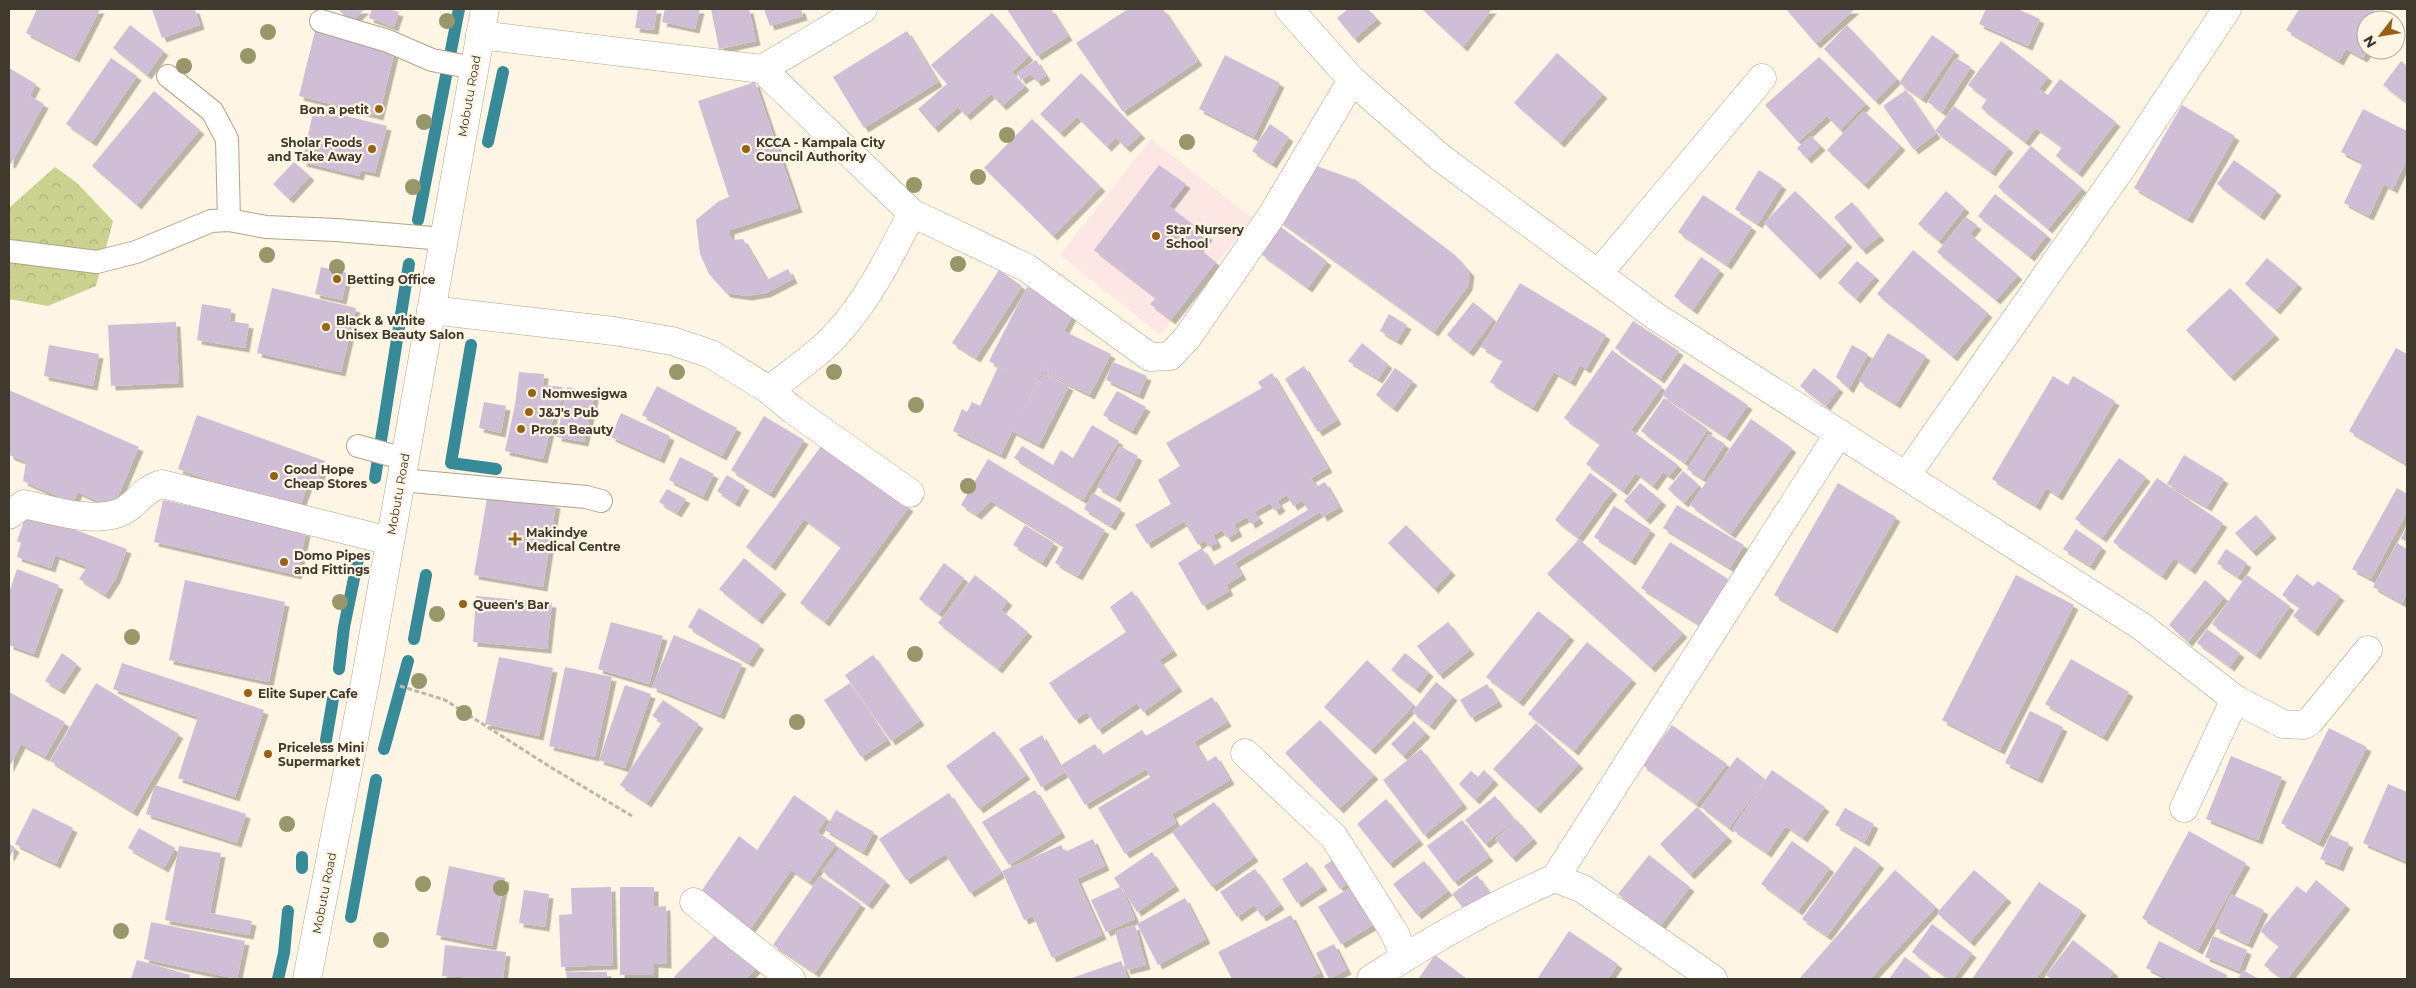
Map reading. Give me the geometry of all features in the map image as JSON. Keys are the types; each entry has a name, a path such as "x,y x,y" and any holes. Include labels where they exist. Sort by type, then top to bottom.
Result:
{"street":[{"name":"Mobutu Road","path":"307,979 366,677 444,239 468,68 480,35 485,9"},
{"path":"762,69 863,9"},
{"path":"1289,9 1352,80 1441,158 1655,316 2141,626 2235,699 2282,724 2304,725 2311,720 2368,650"},
{"path":"1906,476 2118,175 2227,9"},
{"path":"480,35 762,69 912,212 1026,268 1150,357 1170,356 1187,338 1272,215 1352,80"},
{"path":"1598,274 1762,78"},
{"path":"769,390 832,339 849,318 885,266 912,212"},
{"path":"431,310 540,322 672,340 711,354 769,390 793,410 910,493"},
{"path":"1371,979 1405,957 1531,888 1555,878 1839,433"},
{"path":"9,515 24,504 94,516 120,513 150,487 162,484 390,541"},
{"path":"2184,808 2235,699"},
{"path":"1245,753 1334,837 1394,932 1405,957"},
{"path":"1555,878 1583,889 1713,979"},
{"path":"694,902 792,979"}],"lane":[{"path":"321,21 388,40 432,60 468,68"},
{"path":"168,76 212,111 227,139 228,220"},
{"path":"9,251 97,262 136,252 212,221 228,220 266,227 336,230 444,239"},
{"path":"358,446 403,470 586,497 601,501"}],"path":[{"path":"366,677 445,700 632,816"}],"shaded area":[{"name":"Star Nursery School","path":"1151,139 1252,218 1160,335 1060,255"}],"green space":[{"path":"55,167 77,183 113,221 96,286 48,306 9,299 9,208"}],"building":[{"path":"37,9 100,9 75,58 26,33"},
{"path":"152,9 195,9 200,25 162,38"},
{"path":"338,9 365,9 351,22"},
{"path":"372,9 389,9 399,12 394,27 369,18"},
{"path":"638,9 657,9 654,30 635,28"},
{"path":"665,9 700,9 695,29 662,22"},
{"path":"711,9 749,9 756,41 719,49"},
{"path":"764,9 801,9 803,16 770,26"},
{"path":"1007,9 1051,9 1068,36 1037,56"},
{"path":"1128,9 1163,9 1198,61 1123,112 1076,43"},
{"path":"1348,9 1368,9 1377,19 1354,39 1337,18"},
{"path":"1422,9 1492,9 1463,47"},
{"path":"1786,9 1855,9 1816,44"},
{"path":"1986,9 2018,9 2040,19 2028,46 1979,24"},
{"path":"2299,9 2374,10 2356,10 2356,54 2346,49 2339,61 2286,30"},
{"path":"992,13 1029,56 1012,72 1025,86 1002,106 991,94 966,116 958,107 934,128 918,109 947,84 931,65"},
{"path":"130,25 164,51 147,75 113,48"},
{"path":"1847,25 1897,79 1875,101 1824,49"},
{"path":"315,31 395,50 379,116 299,96"},
{"path":"907,31 938,82 864,128 833,77"},
{"path":"1932,35 1955,51 1922,99 1899,83"},
{"path":"2001,41 2048,77 2039,89 2048,95 2060,79 2116,122 2078,173 2056,156 2062,147 2036,128 2025,142 1981,108 1987,99 1968,85"},
{"path":"1557,53 1603,94 1560,143 1514,103"},
{"path":"1225,55 1280,83 1254,137 1199,109"},
{"path":"1819,57 1866,104 1840,130 1827,116 1798,142 1765,105"},
{"path":"111,58 137,76 92,142 66,124"},
{"path":"1956,58 1971,67 1942,112 1928,102"},
{"path":"1036,60 1046,76 1037,82 1031,74 1021,80 1017,73"},
{"path":"2401,61 2407,66 2407,103 2383,85"},
{"path":"9,68 36,84 30,96 44,104 11,164 9,163"},
{"path":"1081,73 1141,134 1126,148 1116,138 1107,147 1077,117 1060,133 1040,114"},
{"name":"KCCA - Kampala City Council Authority","path":"755,82 798,208 730,230 730,236 733,240 743,239 767,280 788,269 793,279 766,293 747,296 726,293 709,274 700,254 696,220 719,201 729,197 698,101"},
{"path":"1906,90 1936,134 1914,150 1883,106"},
{"path":"154,91 200,130 137,205 92,166"},
{"path":"2182,105 2235,136 2188,219 2134,188"},
{"path":"1954,106 2009,148 1991,172 1935,131"},
{"path":"314,108 387,126 375,173 361,170 359,176 302,162"},
{"path":"2363,109 2407,131 2407,159 2393,189 2384,184 2369,216 2344,203 2363,163 2341,152"},
{"path":"1864,111 1901,146 1864,185 1827,150"},
{"path":"1032,119 1101,187 1053,236 984,168"},
{"path":"1270,124 1289,137 1272,164 1252,151"},
{"path":"1811,136 1821,146 1807,159 1797,148"},
{"path":"2031,146 2082,188 2048,229 1998,187"},
{"path":"2234,160 2277,191 2260,216 2217,184"},
{"path":"294,162 310,176 289,199 273,184"},
{"path":"1159,165 1186,184 1169,206 1208,236 1198,248 1216,262 1171,320 1150,304 1156,298 1094,250"},
{"path":"1317,166 1356,180 1455,255 1470,272 1468,286 1434,332 1278,220"},
{"path":"1759,170 1782,185 1758,224 1735,209"},
{"path":"1795,191 1848,243 1816,275 1764,223"},
{"path":"1946,191 1965,208 1939,241 1918,224"},
{"path":"1995,194 2047,235 2030,257 1978,216"},
{"path":"1703,195 1752,227 1727,265 1678,232"},
{"path":"1852,202 1880,236 1862,250 1834,217"},
{"path":"1966,217 1977,225 1970,234 2018,275 1996,300 1937,252"},
{"path":"1281,227 1327,261 1308,288 1261,254"},
{"path":"1913,250 1988,313 1953,357 1877,294"},
{"path":"1701,257 1720,270 1693,310 1674,296"},
{"path":"2267,258 2298,284 2276,310 2245,284"},
{"path":"1857,261 1875,276 1856,299 1838,283"},
{"path":"321,267 348,273 342,300 315,294"},
{"path":"999,270 1022,286 976,358 952,343"},
{"path":"1520,283 1606,335 1586,369 1580,365 1571,382 1554,372 1533,408 1490,382 1503,360 1481,347"},
{"path":"1027,287 1074,312 1064,331 1111,354 1090,395 1043,371 1049,358 1015,426 1043,373 1069,386 1039,445 1012,431 1001,455 953,431 962,409 967,412 972,402 980,406 998,367 1008,372 989,361"},
{"path":"272,288 356,308 341,372 257,353"},
{"path":"2230,288 2275,335 2230,377 2186,330"},
{"path":"1473,302 1494,319 1469,352 1447,335"},
{"path":"202,304 231,309 230,321 249,324 245,348 197,340"},
{"path":"1389,314 1407,325 1397,341 1380,331"},
{"path":"1633,321 1679,351 1660,379 1615,348"},
{"path":"176,322 179,383 111,386 108,325"},
{"path":"1888,333 1926,356 1896,404 1859,381"},
{"path":"1362,343 1388,364 1378,379 1348,361"},
{"path":"49,345 99,354 93,386 44,376"},
{"path":"1852,345 1868,354 1849,389 1836,377"},
{"path":"2396,348 2407,354 2406,464 2349,431"},
{"path":"1612,350 1662,387 1631,430 1678,465 1669,476 1663,472 1653,486 1636,473 1623,491 1586,464 1600,444 1564,418"},
{"path":"1113,362 1147,376 1139,395 1106,380"},
{"path":"1684,363 1748,405 1726,437 1662,395"},
{"path":"1304,366 1337,420 1318,432 1285,379"},
{"path":"1395,368 1413,381 1393,408 1376,395"},
{"path":"1814,368 1839,388 1826,406 1800,386"},
{"path":"519,372 544,374 543,385 563,387 560,410 515,405"},
{"path":"1272,373 1328,468 1311,478 1316,487 1325,482 1339,507 1323,517 1320,512 1235,563 1242,575 1226,585 1229,591 1203,606 1178,563 1202,548 1213,566 1308,510 1302,500 1293,506 1287,495 1277,501 1281,507 1275,511 1270,503 1254,512 1259,519 1251,524 1247,517 1234,524 1238,532 1227,538 1222,530 1213,535 1217,543 1209,547 1205,540 1198,545 1184,521 1147,544 1135,525 1171,504 1158,480 1180,466 1166,443 1262,388 1258,382"},
{"path":"2053,376 2068,385 2073,376 2115,401 2058,496 2046,488 2036,506 1992,479"},
{"path":"657,386 737,428 722,456 642,415"},
{"path":"567,387 595,393 584,442 557,437"},
{"path":"9,390 139,447 113,508 78,492 73,503 23,481 26,462 9,455"},
{"path":"1117,391 1146,407 1132,431 1103,415"},
{"path":"1664,398 1708,429 1685,463 1641,431"},
{"path":"484,402 506,406 501,433 479,428"},
{"path":"515,405 554,414 543,459 505,451"},
{"path":"621,413 670,436 660,459 611,437"},
{"path":"197,415 325,461 318,482 310,479 298,512 178,469"},
{"path":"764,416 804,440 770,494 731,470"},
{"path":"1751,419 1792,448 1731,534 1690,505"},
{"path":"1092,425 1119,441 1083,500 1014,458 1022,446 1053,465 1061,450 1073,458"},
{"path":"1709,434 1725,444 1703,479 1687,469"},
{"path":"822,445 882,490 883,488 909,507 825,622 800,603 841,547 804,519 771,566 746,547"},
{"path":"1120,446 1138,456 1116,498 1097,487"},
{"path":"2184,455 2224,479 2207,507 2167,484"},
{"path":"680,457 714,474 703,497 669,480"},
{"path":"2119,458 2146,477 2102,538 2075,519"},
{"path":"988,459 1105,530 1078,576 1055,563 1064,546 991,501 977,515 961,505"},
{"path":"1683,471 1699,485 1684,503 1668,489"},
{"path":"1590,473 1613,490 1578,538 1555,520"},
{"path":"727,475 745,486 735,503 717,491"},
{"path":"2157,478 2223,523 2191,570 2174,558 2162,576 2113,542"},
{"path":"1640,483 1662,501 1646,520 1624,501"},
{"path":"1838,483 1896,517 1833,629 1774,595"},
{"path":"2397,488 2407,494 2407,512 2371,579 2352,569"},
{"path":"667,489 686,499 677,513 659,502"},
{"name":"Makindye Medical Centre","path":"488,492 556,504 543,587 474,575"},
{"path":"1093,493 1121,509 1111,526 1084,509"},
{"path":"163,500 306,532 297,575 154,542"},
{"path":"1677,505 1744,545 1730,568 1663,528"},
{"path":"1614,506 1651,530 1631,561 1594,537"},
{"path":"27,512 127,549 116,578 105,595 79,579 87,567 55,555 51,568 17,557 21,543 17,541"},
{"path":"2256,515 2272,534 2252,552 2235,533"},
{"path":"1025,525 1054,543 1042,563 1013,545"},
{"path":"1406,525 1451,571 1434,589 1388,543"},
{"path":"2407,526 2407,542 2401,539"},
{"path":"2076,529 2102,547 2090,566 2063,549"},
{"path":"1579,539 1683,633 1651,668 1547,574"},
{"path":"1670,542 1728,579 1700,625 1641,588"},
{"path":"2397,543 2407,549 2407,595 2402,603 2373,587"},
{"path":"2226,549 2247,563 2238,577 2217,563"},
{"path":"744,558 782,590 758,620 719,589"},
{"path":"944,563 964,578 939,614 919,599"},
{"path":"17,569 59,585 34,654 9,645 9,593"},
{"path":"2297,574 2313,586 2318,581 2340,596 2314,632 2293,616 2300,607 2282,595"},
{"path":"975,575 1008,601 1001,610 1028,632 998,669 938,623"},
{"path":"2016,575 2074,605 2000,750 1942,720"},
{"path":"2247,575 2290,606 2256,655 2212,624"},
{"path":"185,580 285,602 269,682 169,660"},
{"path":"2205,580 2224,597 2188,642 2169,625"},
{"path":"1132,591 1173,651 1159,660 1178,687 1143,712 1137,703 1098,730 1087,712 1075,720 1049,683 1126,632 1110,607"},
{"path":"476,596 552,603 547,649 473,642"},
{"path":"699,608 760,645 749,663 688,627"},
{"path":"1538,611 1570,636 1519,702 1486,677"},
{"path":"611,622 663,636 649,684 598,669"},
{"path":"1448,622 1470,650 1439,675 1417,646"},
{"path":"2207,629 2240,653 2230,667 2197,643"},
{"path":"674,635 742,664 720,715 652,687"},
{"path":"1587,642 1632,679 1574,751 1528,714"},
{"path":"62,653 77,664 60,690 45,681"},
{"path":"1405,653 1429,672 1416,689 1391,670"},
{"path":"873,655 920,721 891,741 845,675"},
{"path":"499,657 553,668 539,736 485,724"},
{"path":"2071,659 2129,692 2103,737 2045,704"},
{"path":"1367,660 1414,705 1371,750 1324,707"},
{"path":"122,663 264,710 235,797 178,778 198,717 113,689"},
{"path":"565,667 612,677 595,757 549,746"},
{"path":"1436,682 1453,696 1430,726 1412,712"},
{"path":"96,683 179,734 133,812 50,761"},
{"path":"850,683 887,740 861,757 824,700"},
{"path":"1487,684 1498,702 1471,718 1460,700"},
{"path":"625,685 651,694 625,768 599,760"},
{"path":"9,692 65,722 45,757 21,744 9,768"},
{"path":"1212,697 1227,722 1194,742 1206,762 1216,756 1230,780 1172,814 1176,823 1125,854 1098,808 1150,777 1146,769 1085,805 1061,765 1095,744 1102,755 1142,730 1146,736"},
{"path":"663,700 699,724 647,803 620,785 662,722 652,716"},
{"path":"2030,711 2063,727 2038,779 2005,763"},
{"path":"1320,720 1374,775 1339,809 1285,753"},
{"path":"1414,721 1426,733 1403,756 1391,744"},
{"path":"1536,723 1579,764 1536,809 1493,769"},
{"path":"1672,725 1727,764 1696,804 1642,765"},
{"path":"2329,728 2367,747 2319,843 2281,823"},
{"path":"994,731 1026,775 979,809 946,766"},
{"path":"1042,735 1064,773 1041,787 1019,749"},
{"path":"1421,749 1463,804 1424,835 1383,780"},
{"path":"2231,756 2282,777 2258,840 2206,819"},
{"path":"1737,757 1765,779 1729,828 1701,807"},
{"path":"1484,770 1494,780 1475,800 1459,784 1471,771 1478,777"},
{"path":"1772,770 1825,807 1803,838 1786,826 1767,853 1732,829"},
{"path":"2388,784 2407,792 2407,862 2363,843"},
{"path":"155,785 246,814 237,843 146,814"},
{"path":"1035,790 1061,833 1009,865 982,822"},
{"path":"949,793 1001,873 970,893 945,854 906,880 879,839"},
{"path":"794,795 827,818 817,832 836,844 809,882 791,870 751,928 700,893 739,836 757,850"},
{"path":"1495,796 1515,820 1485,844 1465,820"},
{"path":"1386,799 1419,840 1389,864 1357,824"},
{"path":"1214,802 1254,857 1212,887 1172,832"},
{"path":"1697,807 1728,837 1690,875 1660,844"},
{"path":"33,808 73,828 56,864 15,844"},
{"path":"1845,808 1874,824 1865,842 1835,825"},
{"path":"836,810 874,832 863,852 825,830"},
{"path":"1462,820 1489,857 1454,882 1427,846"},
{"path":"1517,820 1533,839 1512,858 1495,839"},
{"path":"139,828 175,848 164,868 128,848"},
{"path":"2189,831 2246,863 2198,950 2142,918"},
{"path":"2330,835 2349,843 2339,867 2320,859"},
{"path":"1093,839 1105,866 1077,879 1102,935 1052,958 1033,916 1024,920 1002,871 1061,845 1065,852"},
{"path":"1792,841 1830,868 1798,911 1761,884"},
{"path":"9,843 15,848 9,858"},
{"path":"179,846 221,853 210,913 252,921 249,935 165,920"},
{"path":"1855,846 1880,864 1827,936 1802,919"},
{"path":"840,848 886,881 868,905 822,871"},
{"path":"1152,852 1175,886 1137,912 1121,887 1135,919 1106,932 1091,900 1120,887 1114,878"},
{"path":"1342,853 1358,877 1340,889 1324,866"},
{"path":"1649,855 1690,887 1660,926 1618,894"},
{"path":"1424,861 1448,891 1417,915 1393,884"},
{"path":"1307,862 1323,886 1297,903 1282,879"},
{"path":"449,866 505,878 492,946 436,935"},
{"path":"1255,869 1280,905 1262,917 1254,905 1237,917 1220,892"},
{"path":"1895,870 1936,907 1870,979 1799,979"},
{"path":"1974,870 2007,898 1970,942 1937,913"},
{"path":"1477,875 1491,895 1467,913 1452,894"},
{"path":"820,876 861,904 815,973 773,945"},
{"path":"2316,880 2346,905 2287,979 2282,979 2264,965 2279,946 2260,931 2297,886 2306,893"},
{"path":"2039,882 2082,911 2036,979 1972,979"},
{"path":"611,887 613,965 561,967 559,915 572,914 571,888"},
{"path":"620,887 654,887 654,907 666,906 667,964 654,963 654,975 620,975"},
{"path":"1351,887 1373,925 1341,944 1318,907"},
{"path":"524,890 549,894 545,927 519,923"},
{"path":"2231,894 2264,910 2248,944 2215,928"},
{"path":"1185,898 1206,939 1158,965 1137,924"},
{"path":"1291,915 1320,973 1307,979 1232,979 1218,952"},
{"path":"151,922 245,941 237,979 144,959"},
{"path":"1932,924 1972,953 1953,979 1949,979 1912,952"},
{"path":"1135,925 1146,965 1126,970 1115,931"},
{"path":"721,929 759,966 746,979 676,979 674,977"},
{"path":"1569,931 1618,964 1608,979 1537,979"},
{"path":"2213,936 2247,950 2239,971 2205,957"},
{"path":"2073,940 2114,972 2108,979 2051,979 2046,975"},
{"path":"2159,941 2227,975 2225,979 2169,979 2146,968"},
{"path":"1334,944 1347,970 1329,979 1316,953"},
{"path":"445,945 506,952 503,979 442,976"},
{"path":"1435,955 1467,979 1418,979"},
{"path":"1905,957 1929,975 1926,979 1889,979"},
{"path":"137,960 190,975 189,979 131,979"},
{"path":"1121,961 1128,979 1069,979"},
{"path":"2243,970 2259,979 2238,979"},
{"path":"566,972 607,972 607,979 567,979"}],"waterway":[{"path":"418,220 459,9"},
{"path":"488,142 503,72"},
{"path":"375,478 409,264"},
{"path":"471,345 451,463 496,469"},
{"path":"339,669 344,627 358,559"},
{"path":"414,639 426,575"},
{"path":"384,749 408,661"},
{"path":"326,740 333,699"},
{"path":"351,917 376,780"},
{"path":"302,857 302,868"},
{"path":"278,979 284,953 288,911"}],"place":[{"name":"Bon a petit","path":"379,109"},
{"name":"Sholar Foods and Take Away","path":"372,149"},
{"name":"KCCA - Kampala City Council Authority","path":"746,149"},
{"name":"Star Nursery School","path":"1156,236"},
{"name":"Betting Office","path":"337,279"},
{"name":"Black & White Unisex Beauty Salon","path":"326,327"},
{"name":"Nomwesigwa","path":"532,393"},
{"name":"J&J's Pub","path":"529,412"},
{"name":"Pross Beauty","path":"521,429"},
{"name":"Good Hope Cheap Stores","path":"274,476"},
{"name":"Makindye Medical Centre","path":"515,539"},
{"name":"Domo Pipes and Fittings","path":"284,562"},
{"name":"Queen's Bar","path":"463,604"},
{"name":"Elite Super Cafe","path":"248,693"},
{"name":"Priceless Mini Supermarket","path":"268,754"}]}
